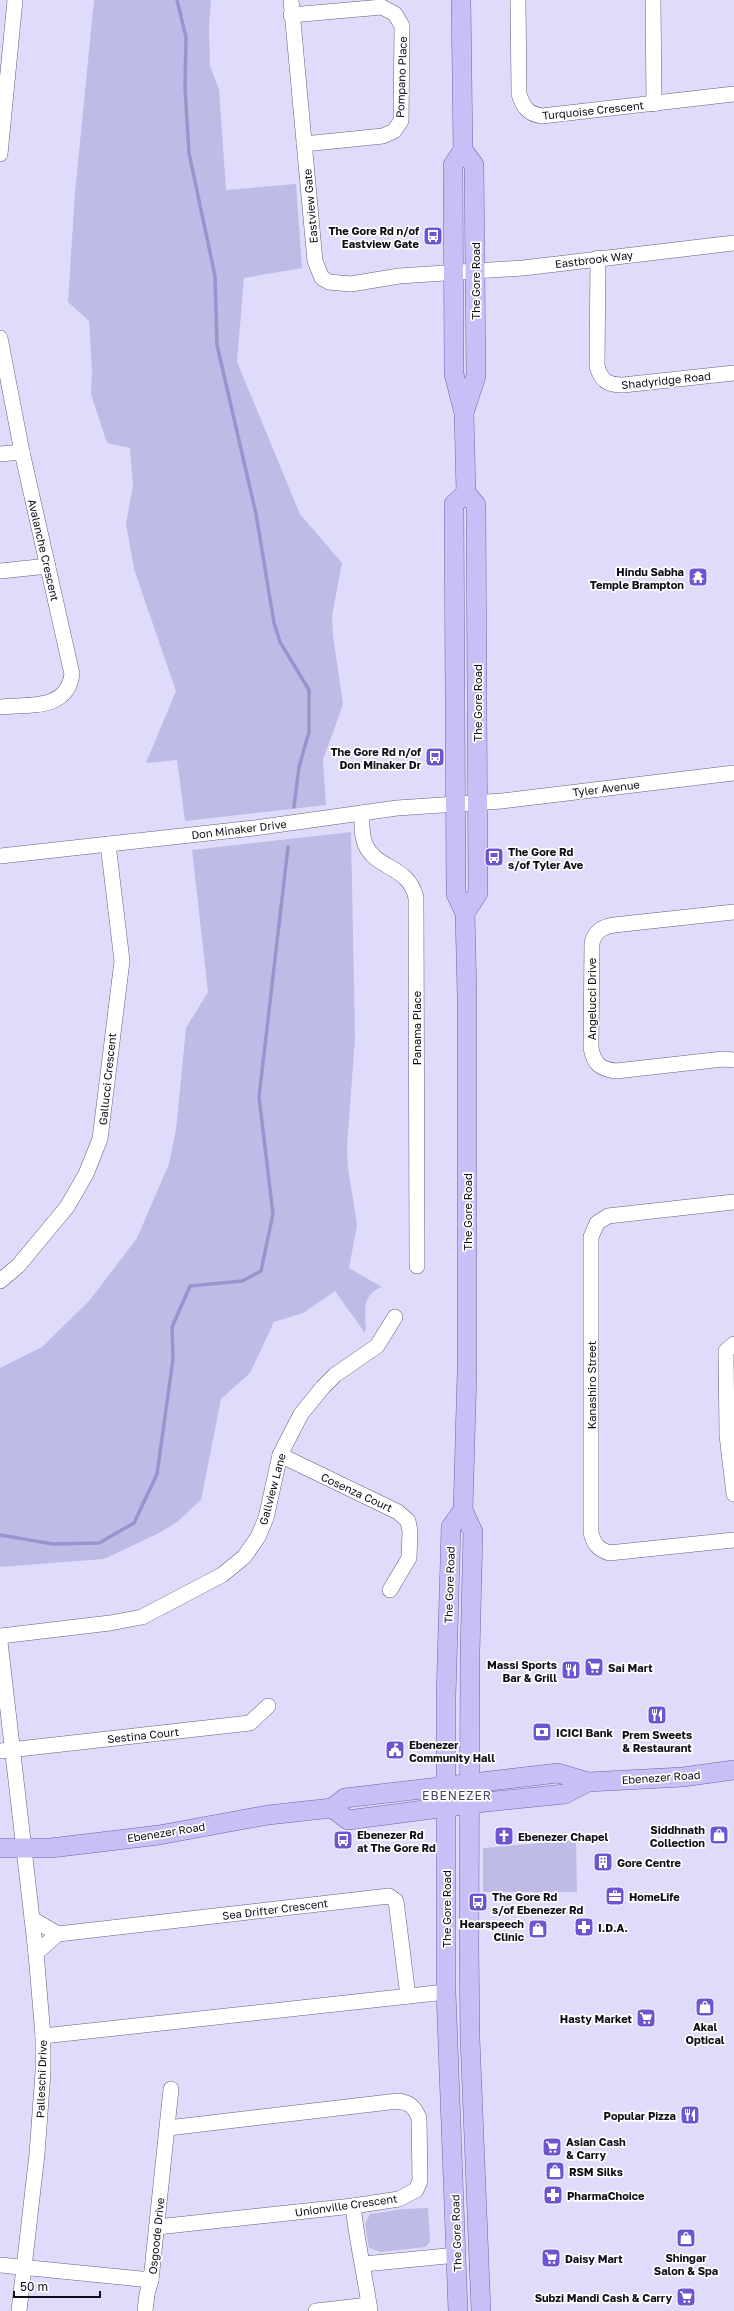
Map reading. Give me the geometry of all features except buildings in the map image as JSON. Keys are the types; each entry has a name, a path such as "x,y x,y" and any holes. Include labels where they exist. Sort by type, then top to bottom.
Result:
{"main road":[{"name":"The Gore Road","path":"461,0 464,150 474,165 476,376 464,413"},
{"name":"The Gore Road","path":"464,150 453,165 454,374 464,413 466,493 476,505 478,802 478,893 465,913"},
{"name":"The Gore Road","path":"466,493 454,504 456,894 465,913 467,1348 463,1510 473,1532 469,1783 470,2038 481,2311"},
{"name":"The Gore Road","path":"458,2311 446,1992 446,1786 447,1634 451,1527 463,1510"},
{"name":"Ebenezer Road","path":"0,1848 51,1848 159,1835 268,1815 332,1808 345,1798 558,1773 588,1782 683,1777 734,1770"},
{"name":"Ebenezer Road","path":"332,1808 348,1820 469,1804 565,1794 588,1782"}],"street":[{"path":"0,154 5,58 15,0"},
{"name":"Turquoise Crescent","path":"518,0 519,94 522,104 528,112 542,116 734,94"},
{"path":"653,0 654,104"},
{"name":"Eastview Gate","path":"291,7 315,261 322,278 329,282 351,284 399,276 453,272"},
{"name":"Pompano Place","path":"291,7 382,7 395,14 402,26 401,121 394,131 383,136 304,144"},
{"name":"Eastbrook Way","path":"453,272 475,272 523,268 734,243"},
{"name":"Shadyridge Road","path":"598,258 597,366 604,382 613,385 623,385 734,373"},
{"name":"Avalanche Crescent","path":"0,338 22,452 72,674 71,685 60,699 50,702 0,707"},
{"path":"0,454 22,452"},
{"path":"0,571 48,566"},
{"name":"Tyler Avenue","path":"478,802 544,796 605,787 734,773"},
{"name":"Don Minaker Drive","path":"0,856 254,828 362,813 478,802"},
{"name":"Panama Place","path":"362,813 365,843 370,853 407,878 414,887 416,898 417,1266"},
{"name":"Gallucci Crescent","path":"0,1281 18,1266 67,1207 86,1174 100,1138 112,1025 122,966 108,844"},
{"name":"Angelucci Drive","path":"734,912 614,925 600,930 594,935 592,943 591,1048 593,1059 597,1066 604,1070 616,1071 723,1059 734,1060"},
{"name":"Kanashiro Street","path":"734,1202 608,1216 597,1223 593,1229 591,1237 591,1533 597,1547 610,1553 734,1540"},
{"name":"Gallview Lane","path":"0,1636 110,1624 142,1617 222,1575 244,1557 262,1528 280,1456 294,1425 310,1401 335,1375 377,1346 395,1317"},
{"path":"734,1344 726,1351 727,1435 734,1494"},
{"name":"Cosenza Court","path":"280,1456 398,1512 408,1521 410,1531 409,1558 390,1590"},
{"name":"Palleschi Drive","path":"0,1642 6,1751 24,1848 36,1952 43,2036 43,2072 19,2311"},
{"name":"Sestina Court","path":"6,1751 250,1723 268,1706"},
{"name":"Sea Drifter Crescent","path":"58,1934 389,1896 396,1901 408,1996"},
{"path":"32,1919 58,1934 36,1952"},
{"path":"43,2036 446,1992"},
{"name":"Osgoode Drive","path":"0,2265 151,2280 171,2089"},
{"name":"Unionville Crescent","path":"157,2227 354,2206 399,2199 416,2190 420,2182 419,2118 415,2108 408,2102 398,2101 168,2128"},
{"path":"316,2311 369,2308 364,2264 358,2247 354,2206"},
{"path":"364,2264 457,2255"},
{"path":"145,2311 147,2294 151,2280"}],"shaded area":[{"path":"94,0 211,0 209,26 210,66 219,90 226,190 296,184 302,268 244,278 237,362 300,514 342,563 332,616 333,636 343,704 323,760 326,805 185,821 177,760 146,763 176,691 134,569 126,523 133,486 130,448 107,443 91,394 92,371 89,321 68,302 75,193"},
{"path":"351,832 355,1037 347,1147 348,1168 357,1225 349,1268 382,1287 375,1291 367,1301 365,1333 335,1291 303,1313 274,1322 250,1373 221,1399 201,1500 177,1522 159,1533 104,1559 0,1567 0,1368 42,1347 90,1300 137,1238 169,1164 176,1130 186,1028 208,992 192,850"},
{"path":"576,1840 577,1892 483,1892 483,1848"},
{"path":"428,2208 430,2242 425,2247 381,2252 369,2248 365,2224 370,2214 403,2209"}],"waterway":[{"path":"177,0 186,37 185,88 189,153 215,276 217,345 256,514 274,623 280,642 309,690 309,732 299,767 294,807"},
{"path":"0,1535 53,1544 99,1543 134,1523 157,1474 173,1359 172,1327 190,1286 242,1281 261,1271 273,1214 259,1097 288,847"}],"place":[{"name":"The Gore Rd n/of Eastview Gate","path":"433,236"},
{"name":"Hindu Sabha Temple Brampton","path":"698,577"},
{"name":"The Gore Rd n/of Don Minaker Dr","path":"435,757"},
{"name":"The Gore Rd s/of Tyler Ave","path":"494,857"},
{"name":"Sai Mart","path":"594,1667"},
{"name":"Massi Sports Bar & Grill","path":"571,1670"},
{"name":"Prem Sweets & Restaurant","path":"657,1715"},
{"name":"ICICI Bank","path":"542,1732"},
{"name":"Ebenezer Community Hall","path":"395,1750"},
{"name":"Siddhnath Collection","path":"719,1835"},
{"name":"Ebenezer Chapel","path":"504,1836"},
{"name":"Ebenezer Rd at The Gore Rd","path":"343,1840"},
{"name":"Gore Centre","path":"603,1862"},
{"name":"HomeLife","path":"615,1896"},
{"name":"The Gore Rd s/of Ebenezer Rd","path":"478,1902"},
{"name":"I.D.A.","path":"584,1927"},
{"name":"Hearspeech Clinic","path":"538,1929"},
{"name":"Akal Optical","path":"705,2007"},
{"name":"Hasty Market","path":"646,2018"},
{"name":"Popular Pizza","path":"690,2115"},
{"name":"Asian Cash & Carry","path":"552,2147"},
{"name":"RSM Silks","path":"555,2171"},
{"name":"PharmaChoice","path":"553,2195"},
{"name":"Shingar Salon & Spa","path":"686,2238"},
{"name":"Daisy Mart","path":"551,2258"},
{"name":"Subzi Mandi Cash & Carry","path":"686,2297"}],"district":[{"name":"EBENEZER","path":"457,1795"}]}
